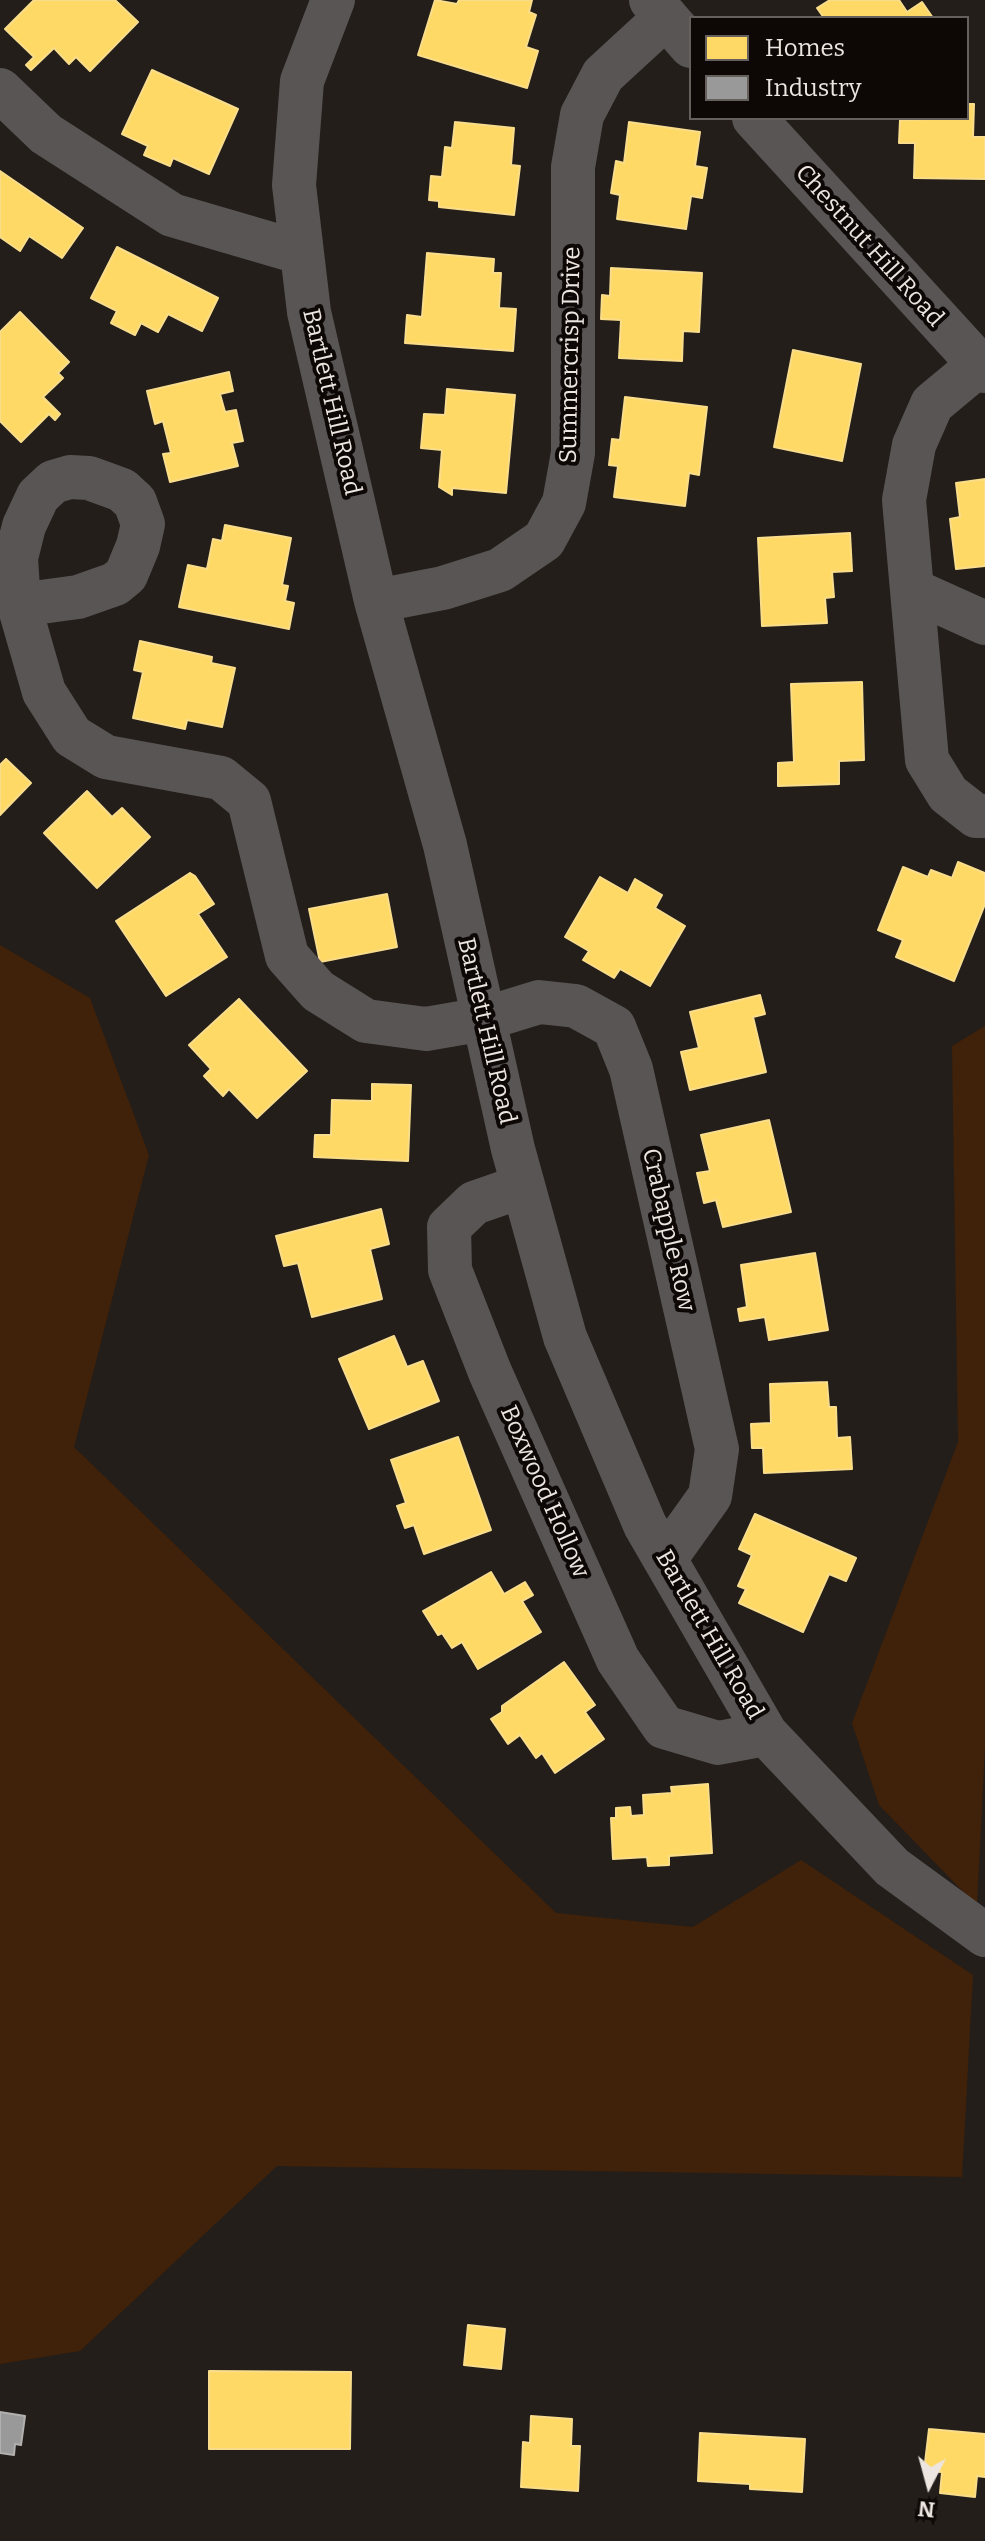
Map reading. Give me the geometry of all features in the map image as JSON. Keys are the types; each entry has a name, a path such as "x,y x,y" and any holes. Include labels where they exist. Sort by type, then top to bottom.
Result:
{"street":[{"name":"Bartlett Hill Road","path":"333,0 302,81 294,185 309,312 376,601 445,845 523,1186 565,1337 645,1525 766,1734 892,1867 985,1935"},
{"name":"Summercrisp Drive","path":"376,601 443,588 500,570 544,540 564,503 573,453 573,167 582,115 603,75 669,21"},
{"path":"0,90 46,134 172,215 302,253"},
{"name":"Chestnut Hill Road","path":"756,120 983,366"},
{"path":"983,366 932,404 914,445 904,500 927,760 948,794 976,816 985,816"},
{"path":"912,590 985,623"},
{"name":"Crabapple Row","path":"19,605 44,692 72,736 106,757 221,778 249,801 287,956 318,991 366,1021 426,1029 484,1019 539,1002 576,1006 614,1027 631,1069 717,1449 710,1496 665,1559"},
{"name":"Boxwood Hollow","path":"523,1186 474,1203 449,1227 450,1270 490,1372 618,1660 664,1727 718,1743 766,1734"}],"shaded area":[{"path":"0,945 90,998 149,1155 74,1447 556,1913 693,1927 801,1860 973,1975 962,2177 277,2166 80,2351 0,2364"},
{"path":"985,1026 985,1747 977,1906 879,1805 852,1723 958,1442 952,1046"}],"building: Homes":[{"path":"34,0 115,0 138,22 90,71 76,57 69,64 54,48 31,70 26,65 34,57 5,29"},
{"path":"435,0 457,4 459,0 532,0 529,12 536,15 526,47 538,51 527,88 418,55"},
{"path":"830,0 899,0 907,12 922,2 932,16 823,16 817,8"},
{"path":"152,70 238,109 209,174 173,158 170,166 144,155 148,146 122,134"},
{"path":"969,104 974,104 973,137 985,137 985,179 914,178 915,143 899,143 900,120 969,120"},
{"path":"455,122 514,128 511,165 520,166 514,215 439,207 439,201 429,200 431,176 442,177 445,147 452,148"},
{"path":"629,122 700,132 695,166 707,168 702,198 691,196 686,229 617,219 620,195 611,193 616,161 624,163"},
{"path":"0,171 83,228 62,258 29,236 20,251 0,237"},
{"path":"117,247 218,298 202,331 168,314 158,332 141,323 135,335 111,323 117,311 91,298"},
{"path":"427,253 494,259 493,273 501,273 499,308 516,309 513,351 405,343 407,315 422,317"},
{"path":"611,268 702,273 699,332 683,331 682,361 619,358 621,320 601,319 602,295 610,296"},
{"path":"20,312 69,362 58,373 63,378 43,397 60,414 55,420 49,414 21,442 0,421 0,332"},
{"path":"793,350 861,364 842,461 774,447"},
{"path":"229,372 233,391 220,394 225,412 236,410 243,441 232,443 238,466 170,482 163,454 171,453 163,421 155,424 147,391"},
{"path":"447,389 515,395 506,493 452,488 452,495 439,487 442,450 421,448 424,414 445,415"},
{"path":"625,397 707,407 699,475 689,473 685,506 614,497 618,466 609,465 612,439 620,440"},
{"path":"985,479 985,566 956,569 950,519 960,517 956,483"},
{"path":"225,525 291,538 282,585 288,586 285,601 294,603 289,629 179,607 188,565 207,569 213,539 222,541"},
{"path":"850,533 852,571 832,572 834,597 825,598 827,623 762,626 758,538"},
{"path":"140,641 212,657 211,663 235,668 222,727 187,720 185,729 133,718 143,672 134,670"},
{"path":"862,682 864,760 839,761 839,784 778,786 778,763 794,762 791,684"},
{"path":"6,759 31,783 0,815 0,765"},
{"path":"87,791 112,817 122,808 150,837 97,888 44,833"},
{"path":"958,862 985,873 985,904 954,981 896,957 903,940 878,930 903,867 928,877 931,870 952,878"},
{"path":"190,873 214,904 198,914 227,957 166,996 116,921"},
{"path":"600,877 628,893 635,879 662,895 655,908 685,926 650,986 620,969 614,978 583,960 589,951 565,937"},
{"path":"387,894 397,947 320,962 309,909"},
{"path":"760,995 765,1014 753,1017 766,1072 690,1090 681,1052 699,1048 690,1012"},
{"path":"239,999 307,1071 257,1118 229,1089 223,1096 204,1076 211,1069 189,1045"},
{"path":"372,1084 411,1085 408,1161 314,1157 315,1135 331,1135 332,1100 372,1101"},
{"path":"769,1120 791,1212 723,1227 716,1200 704,1203 697,1173 710,1171 701,1135"},
{"path":"381,1209 389,1244 370,1249 382,1299 312,1317 298,1263 284,1266 276,1236"},
{"path":"815,1253 828,1330 769,1340 765,1317 740,1321 738,1309 747,1307 741,1265"},
{"path":"394,1336 407,1367 423,1361 439,1401 369,1429 339,1359"},
{"path":"827,1382 829,1407 836,1407 837,1438 850,1437 852,1469 764,1473 763,1448 752,1448 751,1424 771,1423 770,1384"},
{"path":"458,1437 491,1530 424,1554 414,1525 405,1528 397,1506 406,1503 391,1460"},
{"path":"755,1514 856,1558 846,1581 829,1574 803,1632 739,1603 746,1589 738,1586 752,1555 739,1549"},
{"path":"491,1572 504,1594 525,1582 533,1595 522,1601 541,1632 478,1669 462,1642 452,1648 442,1633 438,1635 423,1611"},
{"path":"564,1662 595,1705 585,1712 604,1739 555,1773 542,1753 536,1758 520,1735 508,1744 491,1719 502,1712 502,1706"},
{"path":"708,1784 712,1853 669,1856 669,1865 648,1866 647,1857 613,1859 611,1818 616,1818 616,1808 630,1807 631,1816 644,1815 643,1795 672,1793 671,1787"},
{"path":"468,2325 505,2329 501,2369 464,2365"},
{"path":"209,2371 351,2372 350,2449 209,2449"},
{"path":"531,2416 572,2419 571,2446 580,2446 578,2491 521,2487 523,2442 530,2443"},
{"path":"929,2429 985,2434 985,2477 977,2476 975,2497 940,2493 942,2472 924,2471"},
{"path":"700,2433 805,2439 802,2492 750,2489 750,2484 698,2481"}],"building: Industry":[{"path":"0,2412 25,2416 21,2445 15,2444 14,2455 0,2453"}]}
